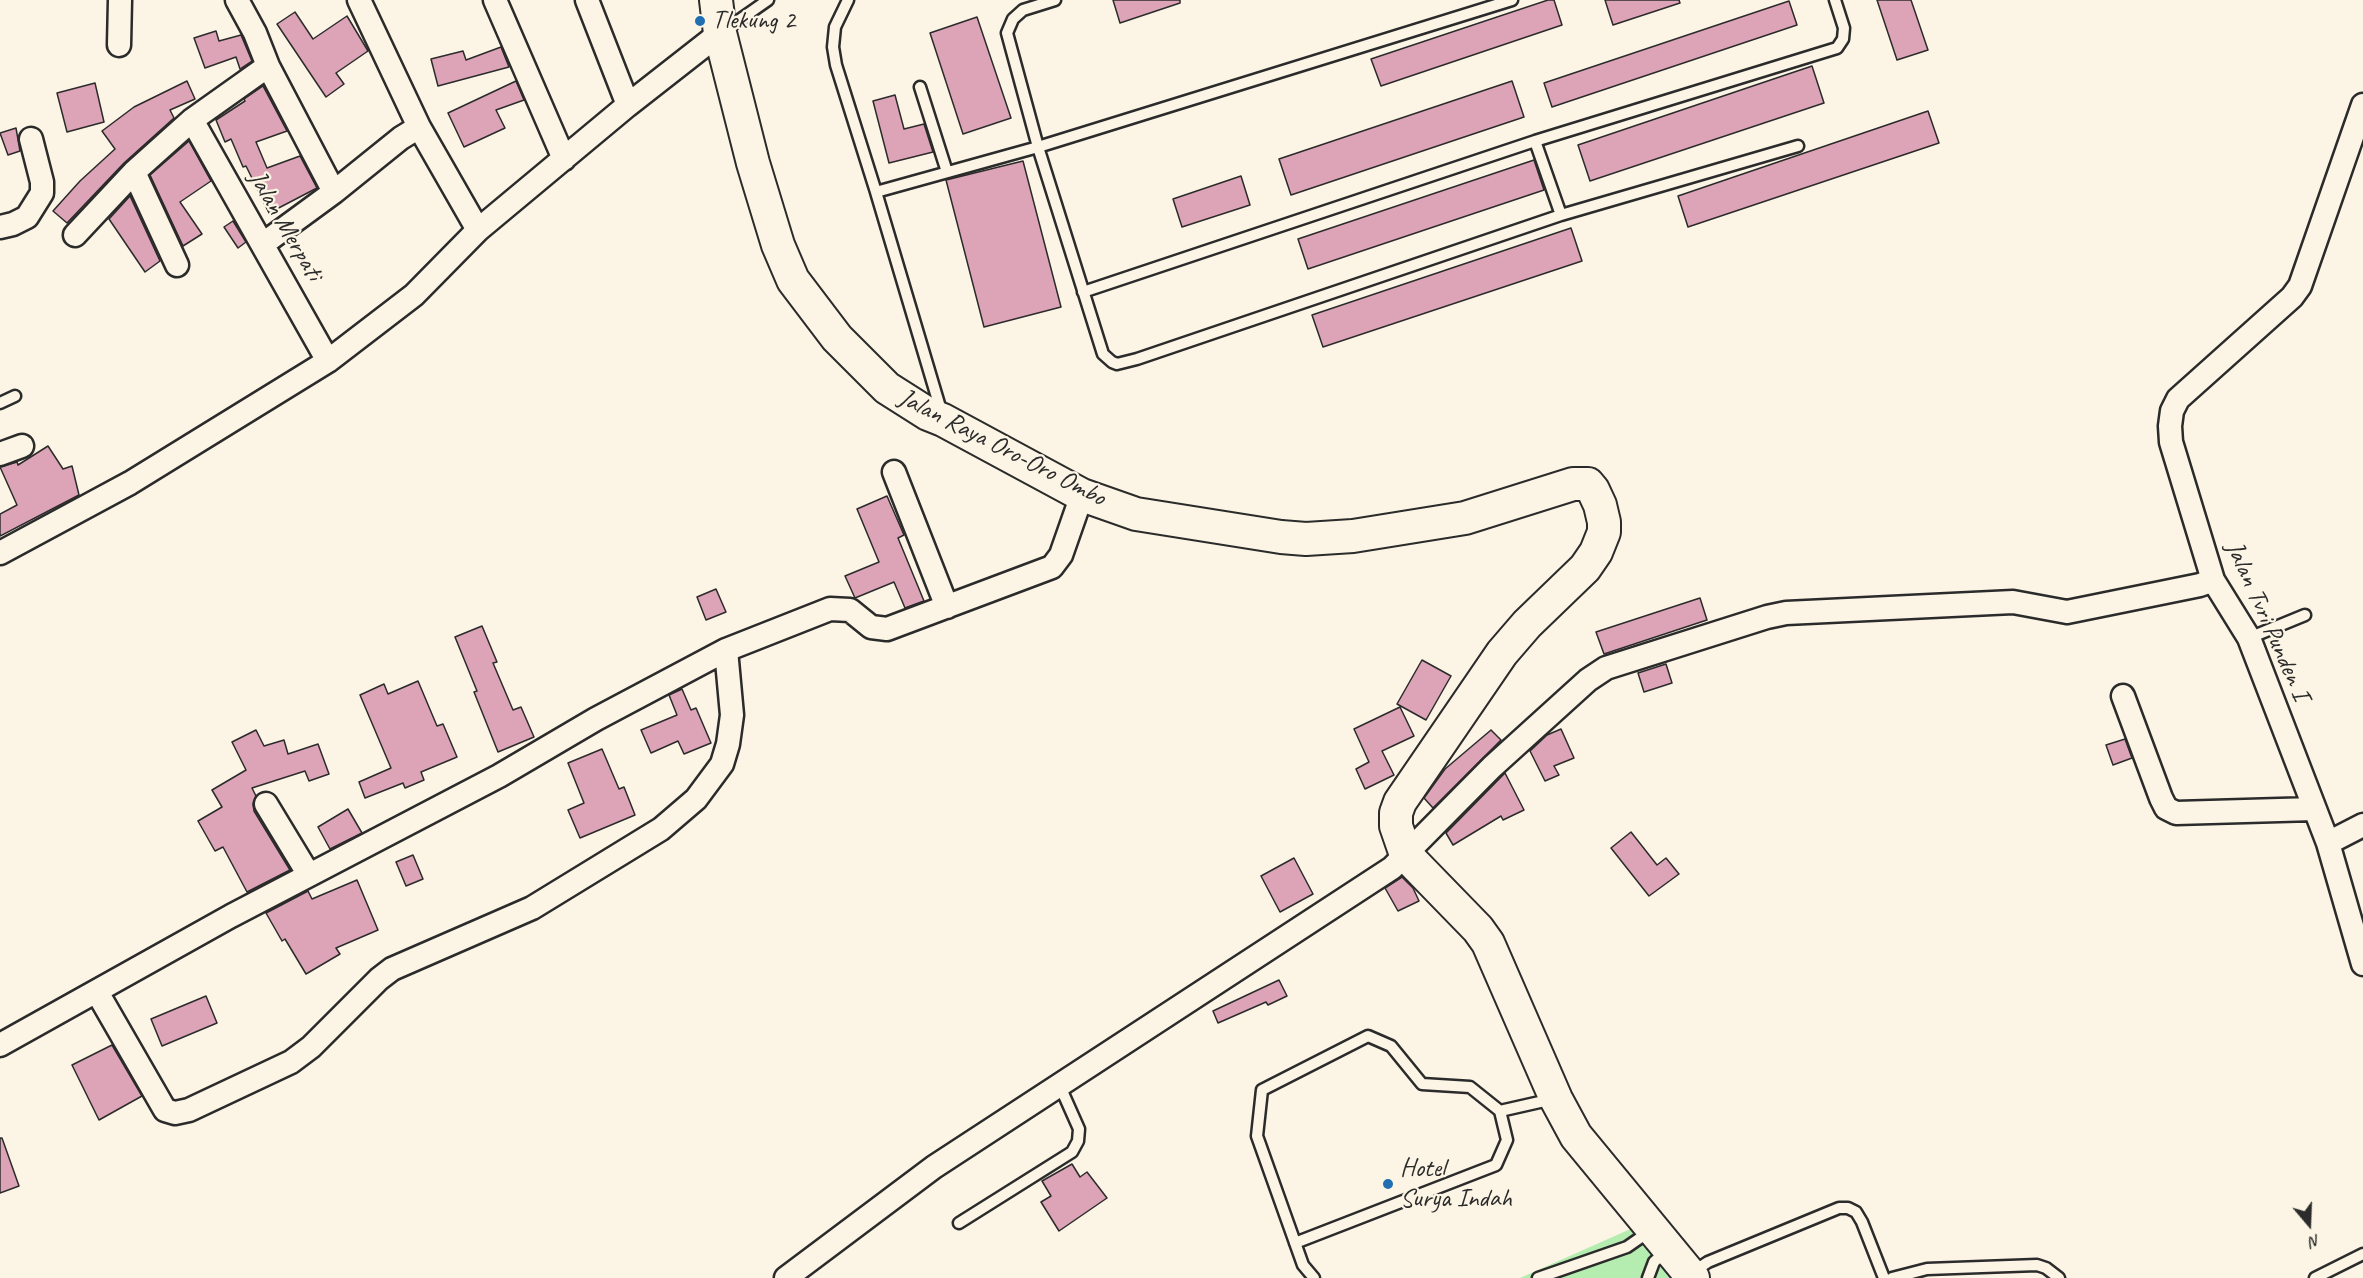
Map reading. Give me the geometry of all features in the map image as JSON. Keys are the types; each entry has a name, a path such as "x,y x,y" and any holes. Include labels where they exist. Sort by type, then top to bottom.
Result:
{"main road":[{"name":"Jalan Raya Oro-Oro Ombo","path":"717,0 720,33 765,204 778,245 793,280 837,338 887,388 928,414 1082,495 1136,514 1281,537 1306,539 1353,536 1465,518 1573,484 1588,484 1597,497 1603,514 1604,532 1596,552 1585,568 1527,624 1502,653 1400,802 1396,813 1396,826 1406,855 1478,929 1488,943 1556,1099 1576,1136 1692,1276"}],"street":[{"path":"119,45 120,0"},
{"path":"359,0 419,127 478,230"},
{"path":"495,0 564,159"},
{"path":"587,0 628,105"},
{"path":"235,1 260,43 268,66 334,192"},
{"path":"0,553 130,483 328,361 414,295 478,230 628,105 720,33"},
{"path":"75,235 134,172 192,120 268,66"},
{"name":"Jalan Tvri Punden I","path":"2363,105 2300,286 2292,297 2178,399 2172,411 2170,426 2171,442 2213,580 2249,638 2328,843 2363,963"},
{"name":"Jalan Merpati","path":"192,120 328,361"},
{"path":"263,244 334,192 401,138 419,127"},
{"path":"0,227 27,217 42,194 42,182 31,139"},
{"path":"134,172 177,265"},
{"path":"0,454 22,446"},
{"path":"894,472 947,607"},
{"path":"0,1044 231,916 499,776 596,719 726,650 830,609 850,610 871,627 887,629 1052,567 1060,555 1082,495"},
{"path":"786,1278 934,1167 1059,1083 1392,868 1492,767 1588,680 1606,668 1767,617 1795,612 2013,602 2067,612 2200,585 2213,580"},
{"path":"97,992 165,1110 175,1113 189,1110 291,1062 310,1047 392,969 532,908 661,829 696,799 722,764 728,744 732,715 726,650"},
{"path":"2123,696 2161,798 2166,807 2175,813 2314,809"},
{"path":"266,804 309,875"},
{"path":"2328,843 2363,825"}],"lane":[{"path":"720,33 768,0"},
{"path":"848,0 836,27 834,56 943,420"},
{"path":"1055,0 1023,10 1013,19 1007,33 1038,147 1083,292 1103,354 1112,362 1123,364 1561,215 1798,146"},
{"path":"876,192 1038,147 1512,0"},
{"path":"1083,292 1535,141 1837,48 1843,39 1844,28 1835,0"},
{"path":"920,87 947,172"},
{"path":"1535,141 1561,215"},
{"path":"0,402 15,396"},
{"path":"2249,638 2305,615"},
{"path":"1295,1243 1496,1165 1507,1140 1500,1111 1470,1087 1422,1084 1391,1046 1368,1036 1262,1090 1257,1136 1295,1243 1303,1265 1314,1278"},
{"path":"959,1223 1072,1152 1078,1142 1079,1129 1059,1083"},
{"path":"1500,1111 1556,1099"},
{"path":"1692,1276 1708,1262 1839,1208 1848,1208 1856,1212 1862,1222 1884,1278"},
{"path":"1538,1278 1627,1247 1661,1239"},
{"path":"1648,1278 1661,1239"},
{"path":"2315,1278 2363,1254"},
{"path":"1892,1278 1927,1269 2037,1264 2059,1278"}],"green space":[{"path":"1635,1227 1673,1278 1520,1278"}],"building":[{"path":"1113,0 1180,0 1180,3 1120,23"},
{"path":"1548,0 1554,0 1562,25 1381,86 1371,59"},
{"path":"1605,0 1679,0 1680,3 1613,25"},
{"path":"1877,0 1911,0 1928,50 1897,60"},
{"path":"1789,1 1797,25 1552,107 1544,83"},
{"path":"295,12 313,39 347,16 368,51 336,73 344,84 326,97 277,24"},
{"path":"977,17 1011,118 963,134 930,33"},
{"path":"216,31 219,41 241,35 252,61 240,69 236,57 205,68 194,38"},
{"path":"501,47 509,67 438,86 431,59 463,51 466,60"},
{"path":"1812,66 1824,103 1590,181 1578,145"},
{"path":"187,81 195,99 170,110 174,118 124,163 67,223 53,211 80,181 115,149 102,131 134,107"},
{"path":"516,81 524,100 496,110 505,128 464,147 448,113"},
{"path":"1512,81 1524,117 1291,195 1279,159"},
{"path":"95,83 104,122 67,132 57,93"},
{"path":"263,86 287,131 256,142 267,168 300,156 317,188 269,213 246,166 243,167 231,139 225,142 216,120"},
{"path":"895,95 904,129 924,124 933,152 889,163 873,101"},
{"path":"1928,111 1939,143 1688,227 1678,196"},
{"path":"16,128 20,151 8,155 0,133"},
{"path":"189,141 211,181 180,202 202,234 183,246 150,175"},
{"path":"1534,160 1544,190 1308,269 1298,239"},
{"path":"1023,161 1061,307 984,327 946,180"},
{"path":"1241,176 1250,205 1182,227 1173,199"},
{"path":"130,196 160,261 145,272 109,219"},
{"path":"233,221 246,242 238,248 224,227"},
{"path":"1571,228 1582,261 1323,347 1312,315"},
{"path":"48,446 63,469 72,466 79,495 0,536 0,514 17,505 0,467 17,462 18,465"},
{"path":"887,496 904,535 898,538 924,601 905,608 894,582 855,598 845,576 879,562 857,509"},
{"path":"716,589 726,612 706,620 697,597"},
{"path":"1700,598 1707,620 1604,654 1596,632"},
{"path":"482,626 497,662 493,663 513,710 521,707 534,737 498,752 455,637"},
{"path":"1422,660 1451,676 1426,720 1397,704"},
{"path":"1666,664 1672,683 1644,692 1638,673"},
{"path":"418,681 437,726 443,724 457,757 421,772 424,780 405,788 403,783 365,798 359,782 391,768 360,695 384,684 388,694"},
{"path":"682,689 691,710 696,708 711,743 684,754 678,741 651,753 641,730 677,715 669,695"},
{"path":"1400,707 1414,736 1382,751 1394,775 1365,789 1356,769 1369,762 1354,729"},
{"path":"1561,729 1574,758 1554,766 1559,775 1545,781 1530,751 1547,735"},
{"path":"256,730 264,746 284,740 288,754 318,744 329,774 309,781 305,771 252,788 256,796 253,804 254,811 290,870 247,892 223,847 215,851 198,821 222,807 212,790 246,770 232,742"},
{"path":"1491,730 1501,740 1433,808 1424,798 1445,769"},
{"path":"2125,739 2132,758 2113,765 2106,745"},
{"path":"602,749 619,789 624,787 635,815 580,838 568,810 584,803 568,763"},
{"path":"1505,773 1524,810 1503,820 1501,816 1453,845 1446,833"},
{"path":"348,809 362,833 330,849 318,827"},
{"path":"1631,832 1657,865 1666,858 1679,874 1649,896 1611,848"},
{"path":"413,855 423,879 406,886 396,862"},
{"path":"1294,858 1313,894 1280,912 1261,876"},
{"path":"1402,877 1413,888 1419,901 1398,911 1385,888"},
{"path":"357,880 378,930 336,948 340,954 306,974 285,939 282,941 266,913 308,891 312,899"},
{"path":"1279,980 1287,996 1268,1005 1266,1002 1218,1023 1213,1011"},
{"path":"206,996 217,1023 162,1046 151,1019"},
{"path":"112,1045 142,1096 99,1120 72,1065"},
{"path":"0,1138 2,1138 19,1186 0,1193"},
{"path":"1072,1164 1080,1177 1087,1172 1107,1198 1059,1231 1041,1202 1051,1196 1042,1181"}],"place":[{"name":"Tlekung 2","path":"700,21"},
{"name":"Hotel Surya Indah","path":"1388,1184"}]}
